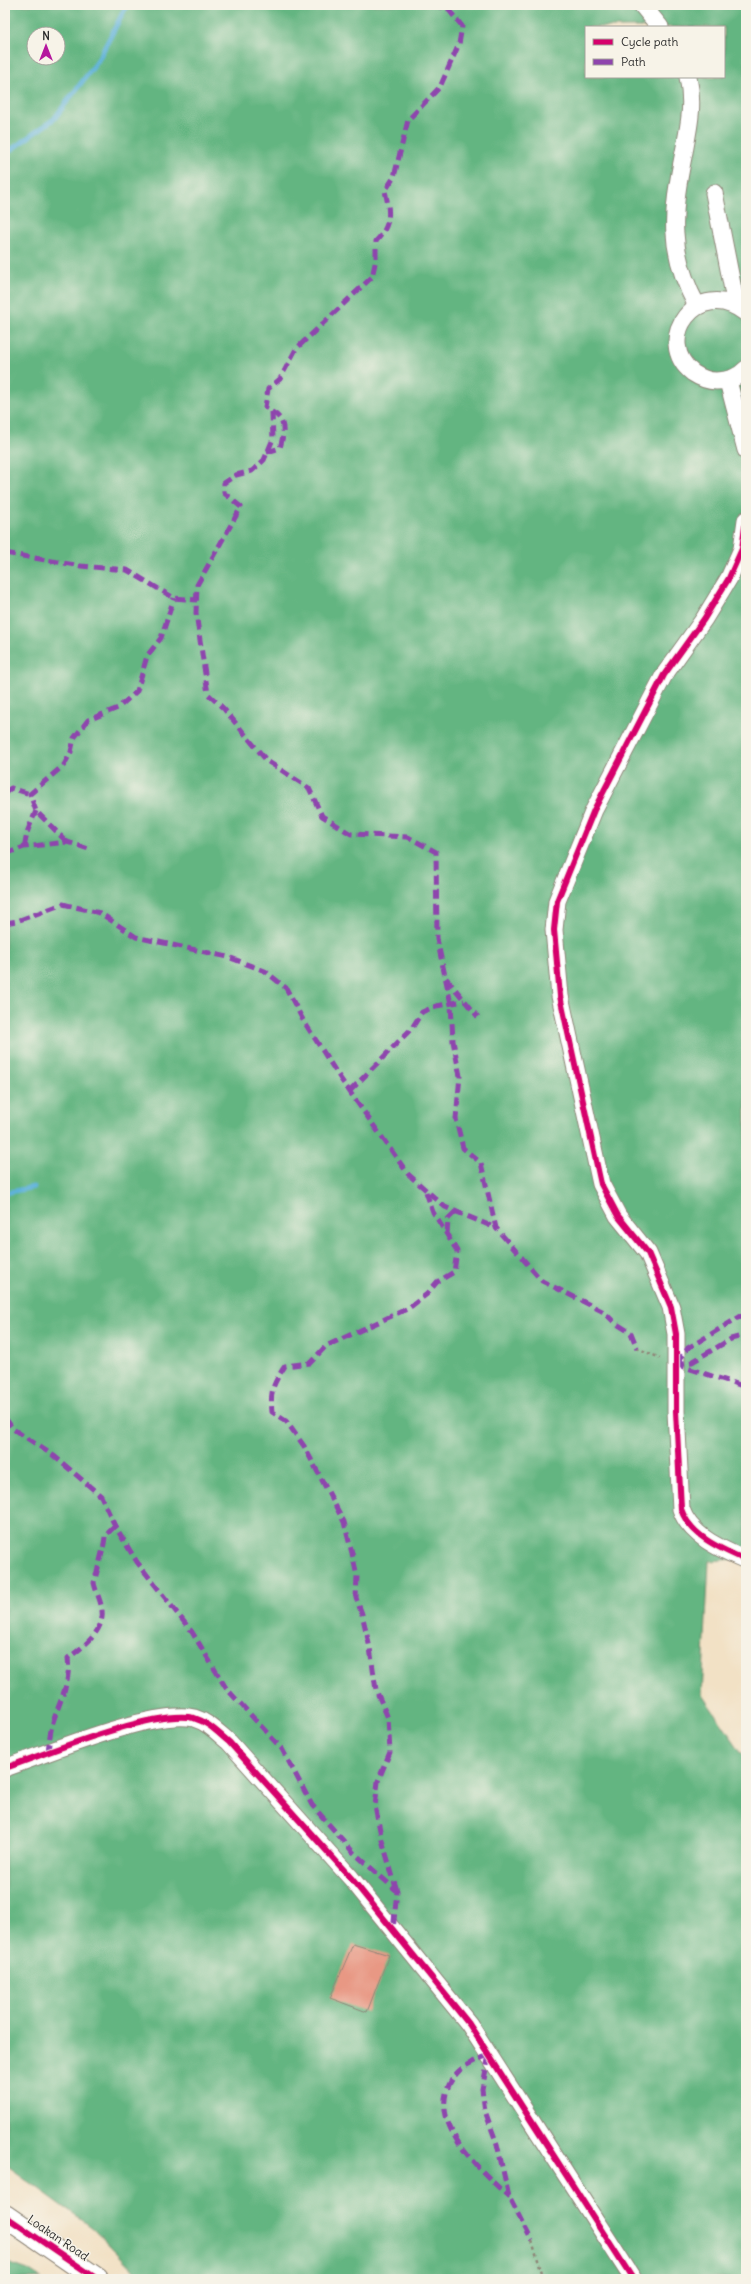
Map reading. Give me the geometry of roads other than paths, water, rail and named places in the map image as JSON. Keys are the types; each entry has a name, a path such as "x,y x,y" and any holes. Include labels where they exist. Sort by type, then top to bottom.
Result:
{"main road":[{"name":"Loakan Road","path":"5,2216 97,2279"}],"street":[{"path":"642,5 659,26"},
{"path":"688,78 692,105 691,124 679,179 674,227 678,260 697,306"},
{"path":"714,194 741,309"},
{"path":"741,309 723,301 710,302 697,306 686,315 679,328 677,342 680,356 688,369 699,377 713,381 728,381 742,374 746,370"},
{"path":"728,381 746,450"},
{"path":"746,520 742,549 729,578 704,619 664,675 594,810 557,901 554,930 560,996 601,1184 618,1216 648,1253 671,1307 676,1334 675,1364 678,1460 683,1514 696,1532 723,1550 746,1560"},
{"path":"5,1768 139,1723 175,1717 193,1718 211,1726 229,1742 351,1878 469,2024 633,2279"}],"waterway":[{"path":"5,154 54,119 97,62 127,5"},
{"path":"5,1193 34,1187"}]}
